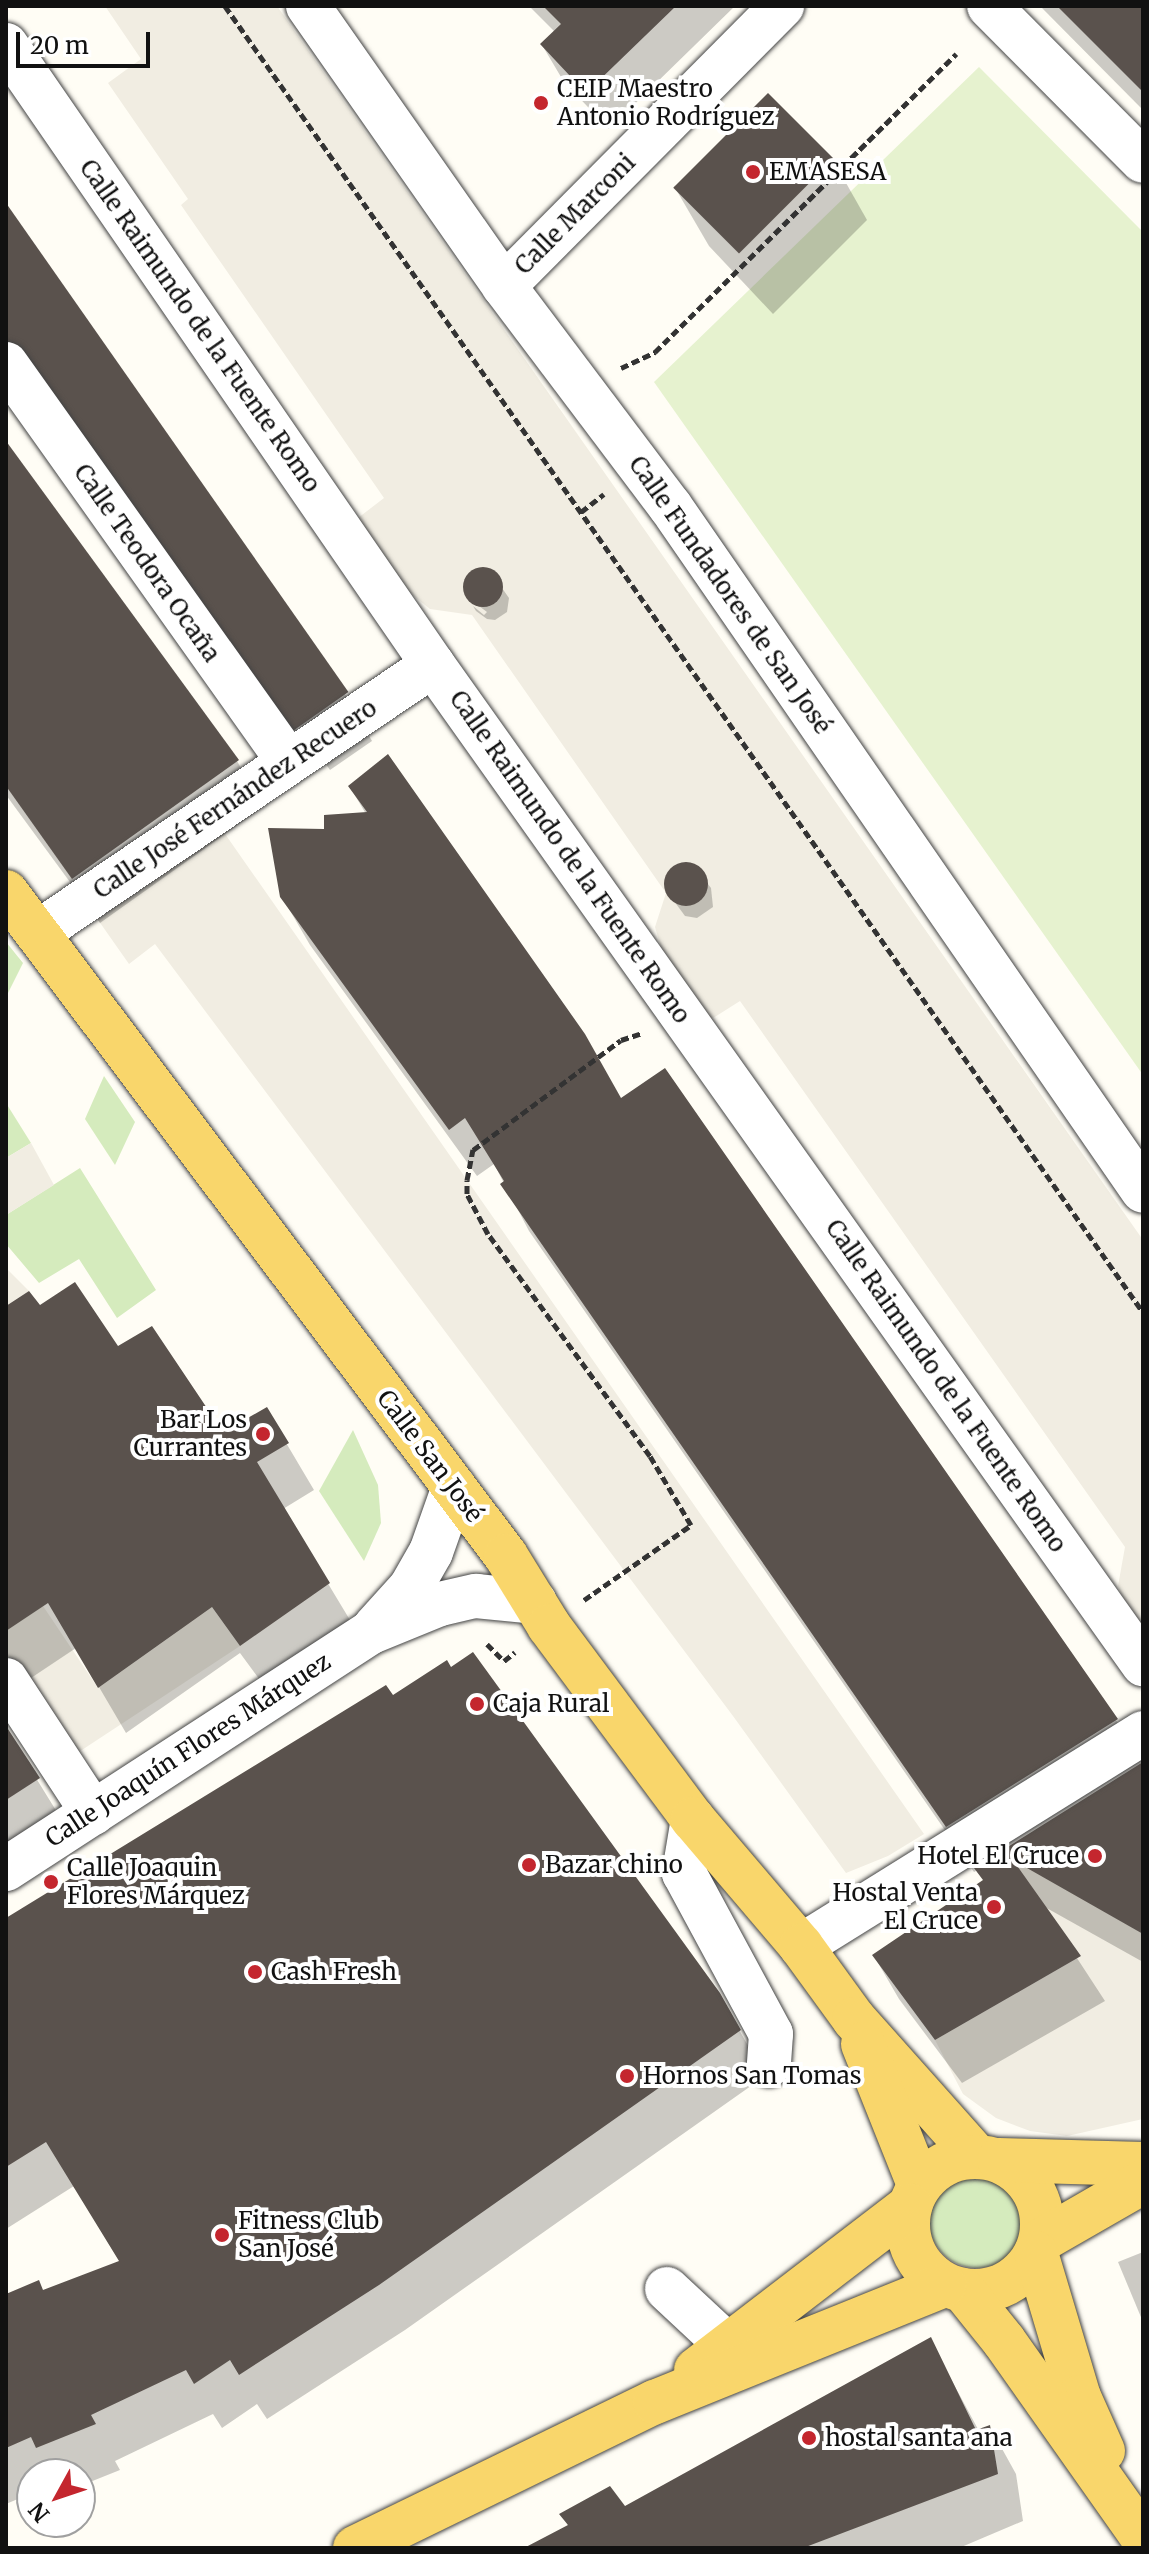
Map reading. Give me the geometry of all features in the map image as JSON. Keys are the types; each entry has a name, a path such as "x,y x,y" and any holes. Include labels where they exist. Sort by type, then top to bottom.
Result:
{"main road":[{"name":"Calle San José","path":"6,892 506,1556 535,1602 693,1819 801,1946 854,2019"},
{"path":"854,2019 988,2158 1030,2184 1043,2220 1039,2247 1079,2397 1141,2532"},
{"path":"854,2019 914,2195 908,2228 913,2251 926,2270 953,2288 1004,2341 1141,2532"},
{"path":"655,2402 914,2195 935,2169 955,2159 1143,2164"},
{"path":"355,2548 655,2402 953,2288 981,2292 999,2288 1016,2279 1039,2247 1143,2182"}],"street":[{"name":"Calle Fundadores de San José","path":"308,6 504,286 641,467 1143,1191"},
{"name":"Calle Marconi","path":"504,286 782,6"},
{"path":"989,6 1143,161"},
{"name":"Calle Raimundo de la Fuente Romo","path":"6,45 433,665 1143,1664"},
{"name":"Calle Teodora Ocaña","path":"6,364 288,761"},
{"name":"Calle José Fernández Recuero","path":"37,933 433,665"},
{"name":"Calle Joaquín Flores Márquez","path":"371,1632 411,1587 431,1552 454,1487"},
{"name":"Calle Joaquín Flores Márquez","path":"6,1869 371,1632 440,1604 476,1596 535,1602"},
{"path":"6,1680 93,1813"},
{"path":"801,1946 1143,1733"},
{"path":"693,1819 684,1873 771,2034 769,2065"},
{"path":"667,2289 727,2345"}],"path":[{"path":"225,6 1143,1312"},
{"path":"628,380 620,367 655,352 956,54"},
{"path":"581,512 641,467"}],"green space":[{"path":"979,67 1143,232 1143,1075 654,382"},
{"path":"6,942 23,963 6,997"},
{"path":"104,1076 135,1122 115,1165 85,1119"},
{"path":"6,1103 31,1143 6,1158"},
{"path":"80,1168 156,1290 117,1318 79,1259 39,1283 6,1244 6,1215"},
{"path":"353,1430 378,1485 381,1523 364,1561 319,1491"},
{"path":"977,2172 995,2175 1011,2186 1022,2202 1025,2220 1022,2238 1011,2254 995,2265 977,2268 959,2265 943,2254 932,2238 929,2220 932,2202 943,2186 959,2175"}],"shaded area":[{"path":"105,6 277,6 1143,1240 1143,1637 1129,1618 1118,1586 1125,1547 740,1001 710,1020 664,958 655,927 666,893 472,615 430,609 410,593 358,518 384,498 181,205 188,199 108,83 141,59"},
{"path":"223,831 924,1834 888,1856 846,1873 733,1716 155,944 129,964 96,917"},
{"path":"31,1143 54,1185 6,1215 6,1158"},
{"path":"6,1268 29,1291 6,1306"},
{"path":"185,1570 240,1646 56,1767 6,1703 6,1631 43,1606 98,1688 177,1632"},
{"path":"1038,1840 1085,1900 1143,1934 1143,2119 1067,2136 1030,2131 996,2118 963,2094 935,2040 1081,1956 1012,1860"}],"building":[{"path":"543,6 676,6 586,93 540,44 561,24"},
{"path":"1057,6 1143,6 1143,92"},
{"name":"EMASESA","path":"768,93 834,159 739,254 673,188"},
{"path":"6,203 348,692 269,748 6,372"},
{"path":"6,441 239,760 72,879 6,786"},
{"path":"483,567 497,573 503,587 497,601 483,607 469,601 463,587 469,573"},
{"path":"388,754 585,1034 621,1098 665,1068 1118,1719 946,1827 500,1184 504,1181 465,1118 449,1130 280,897 268,828 324,829 324,815 367,812 348,786"},
{"path":"686,862 701,869 708,884 701,899 686,906 671,899 664,884 671,869"},
{"path":"75,1282 118,1346 152,1326 223,1432 267,1407 289,1443 257,1462 330,1583 240,1646 212,1607 98,1688 48,1603 6,1631 6,1306 29,1291 40,1305"},
{"path":"473,1652 720,1993 741,2030 379,2285 239,2375 230,2360 194,2384 186,2370 91,2415 96,2424 36,2448 31,2437 6,2448 6,2294 39,2280 43,2290 119,2261 46,2142 6,2167 6,1918 386,1685 393,1695 447,1660 451,1667"},
{"path":"6,1726 40,1778 6,1800"},
{"path":"1143,1762 1143,1934 1013,1860 1081,1956 935,2040 872,1955 983,1880 974,1868"},
{"name":"hostal santa ana","path":"931,2337 976,2430 990,2425 998,2474 803,2548 524,2548 568,2525 559,2514 610,2486 625,2506"}],"place":[{"name":"CEIP Maestro Antonio Rodríguez","path":"541,103"},
{"name":"EMASESA","path":"753,172"},
{"name":"Bar Los Currantes","path":"263,1434"},
{"name":"Caja Rural","path":"477,1704"},
{"name":"Hotel El Cruce","path":"1095,1856"},
{"name":"Bazar chino","path":"529,1865"},
{"name":"Calle Joaquin Flores Márquez","path":"51,1882"},
{"name":"Hostal Venta El Cruce","path":"994,1907"},
{"name":"Cash Fresh","path":"255,1972"},
{"name":"Hornos San Tomas","path":"627,2076"},
{"name":"Fitness Club San José","path":"222,2235"},
{"name":"hostal santa ana","path":"809,2438"}]}
